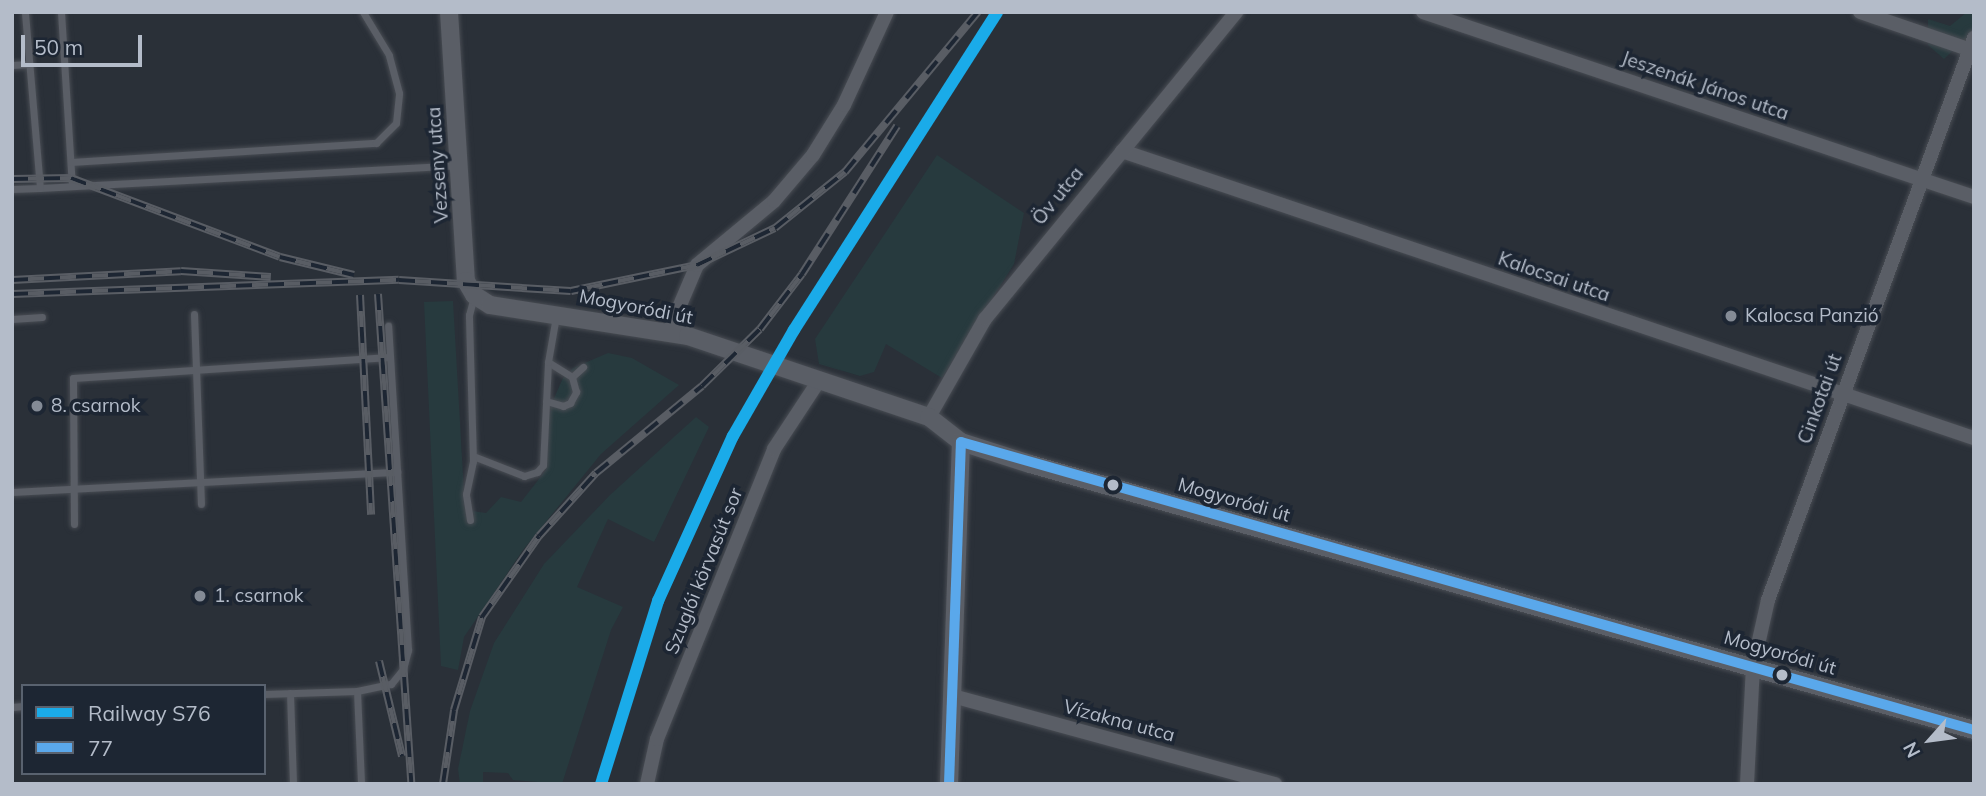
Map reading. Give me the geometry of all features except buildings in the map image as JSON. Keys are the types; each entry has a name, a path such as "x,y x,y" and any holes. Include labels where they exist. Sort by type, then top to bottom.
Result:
{"street":[{"name":"Vezseny utca","path":"449,12 466,281 482,300"},
{"path":"669,331 697,265 774,201 818,148 844,105 887,12"},
{"name":"Öv utca","path":"929,417 985,318 1236,12"},
{"name":"Jeszenák János utca","path":"1423,12 1974,197"},
{"path":"1860,12 1972,46"},
{"name":"Cinkotai út","path":"1747,784 1753,667 1768,600 1972,46"},
{"name":"Kalocsai utca","path":"1122,151 1974,438"},
{"name":"Mogyoródi út","path":"482,300 669,331 929,417 961,442 1974,730"},
{"name":"Szuglói körvasút sor","path":"647,784 657,738 774,449 818,382"},
{"path":"949,784 961,442"},
{"name":"Vízakna utca","path":"953,696 1275,784"}],"lane":[{"path":"25,12 40,188"},
{"path":"61,12 72,185"},
{"path":"71,162 376,143 396,123 399,93 389,55 363,12"},
{"path":"12,65 29,64"},
{"path":"12,189 459,165"},
{"path":"470,520 466,494 473,456 469,315 482,300"},
{"path":"194,314 201,504"},
{"path":"473,456 524,476 537,472 543,465 548,362 557,314"},
{"path":"12,319 41,317"},
{"path":"266,694 357,691 391,684 402,669 408,650 387,326"},
{"path":"74,524 76,489 73,378 390,357"},
{"path":"545,401 563,406 570,402 576,392 572,377 548,362"},
{"path":"572,377 583,367"},
{"path":"12,492 397,472"},
{"path":"357,691 361,784"},
{"path":"290,693 293,784"}],"green space":[{"path":"1967,12 1974,12 1974,41 1965,39 1944,59 1928,45 1928,19 1950,26"},
{"path":"937,155 1024,213 1014,264 942,378 886,344 874,372 860,376 819,364 815,339"},
{"path":"453,301 465,510 486,513 501,497 521,502 546,470 547,414 563,378 573,368 608,353 632,358 679,385 601,454 523,550 464,637 458,670 441,666 424,302"},
{"path":"696,417 709,427 654,542 608,519 577,587 623,607 611,630 562,784 513,780 508,773 483,772 483,784 460,784 458,769 470,711 494,643 544,564 610,495"}],"railway":[{"path":"12,294 399,280 571,291 697,265 775,228 845,172 978,12"},
{"path":"443,784 454,710 482,617 539,536 596,473 702,386 760,329 802,274 897,126"},
{"path":"12,179 71,178 280,257 354,275"},
{"path":"12,280 181,271 271,277"},
{"path":"378,294 411,784"},
{"path":"360,295 371,515"},
{"path":"379,661 402,756"}],"rail line":[{"name":"S76","path":"601,784 658,601 733,436 794,330 997,12"}],"transit line":[{"name":"77","path":"949,784 961,442 1974,730"}],"place":[{"name":"Kalocsa Panzió","path":"1731,316"},
{"name":"8. csarnok","path":"37,406"},
{"name":"1. csarnok","path":"200,596"}]}
